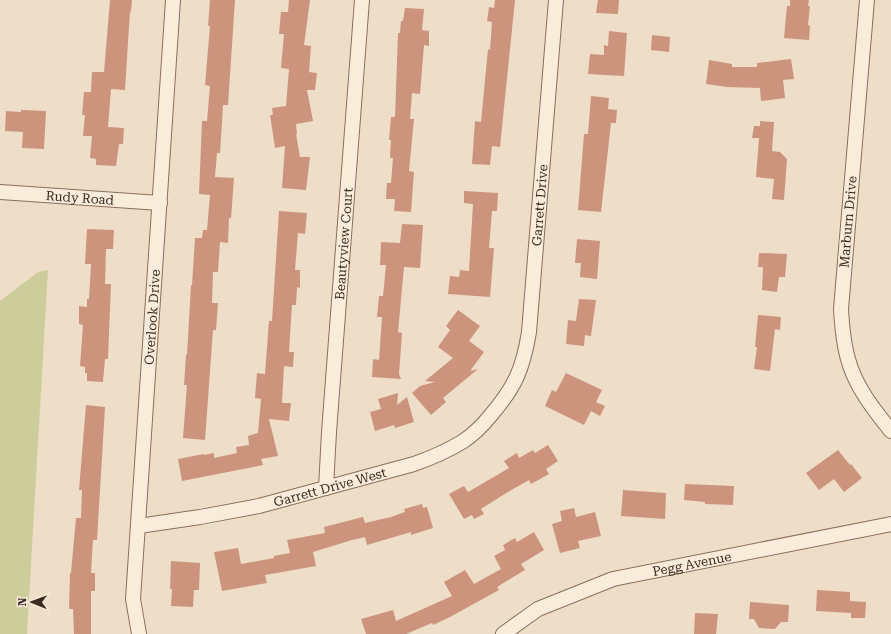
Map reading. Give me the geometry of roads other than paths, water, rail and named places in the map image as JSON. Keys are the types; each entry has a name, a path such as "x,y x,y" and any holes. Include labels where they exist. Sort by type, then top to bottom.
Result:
{"street":[{"name":"Overlook Drive","path":"138,634 133,599 173,0"},
{"name":"Beautyview Court","path":"326,488 362,0"},
{"name":"Garrett Drive","path":"501,404 512,389 526,352 556,0"},
{"name":"Marburn Drive","path":"866,0 841,309 844,342 848,360 855,379 871,405 891,431"},
{"name":"Rudy Road","path":"0,192 160,203"},
{"name":"Garrett Drive West","path":"138,526 200,517 259,506 414,464 438,455 463,442 482,427 501,404"},
{"name":"Pegg Avenue","path":"503,634 538,609 613,579 891,524"}]}
